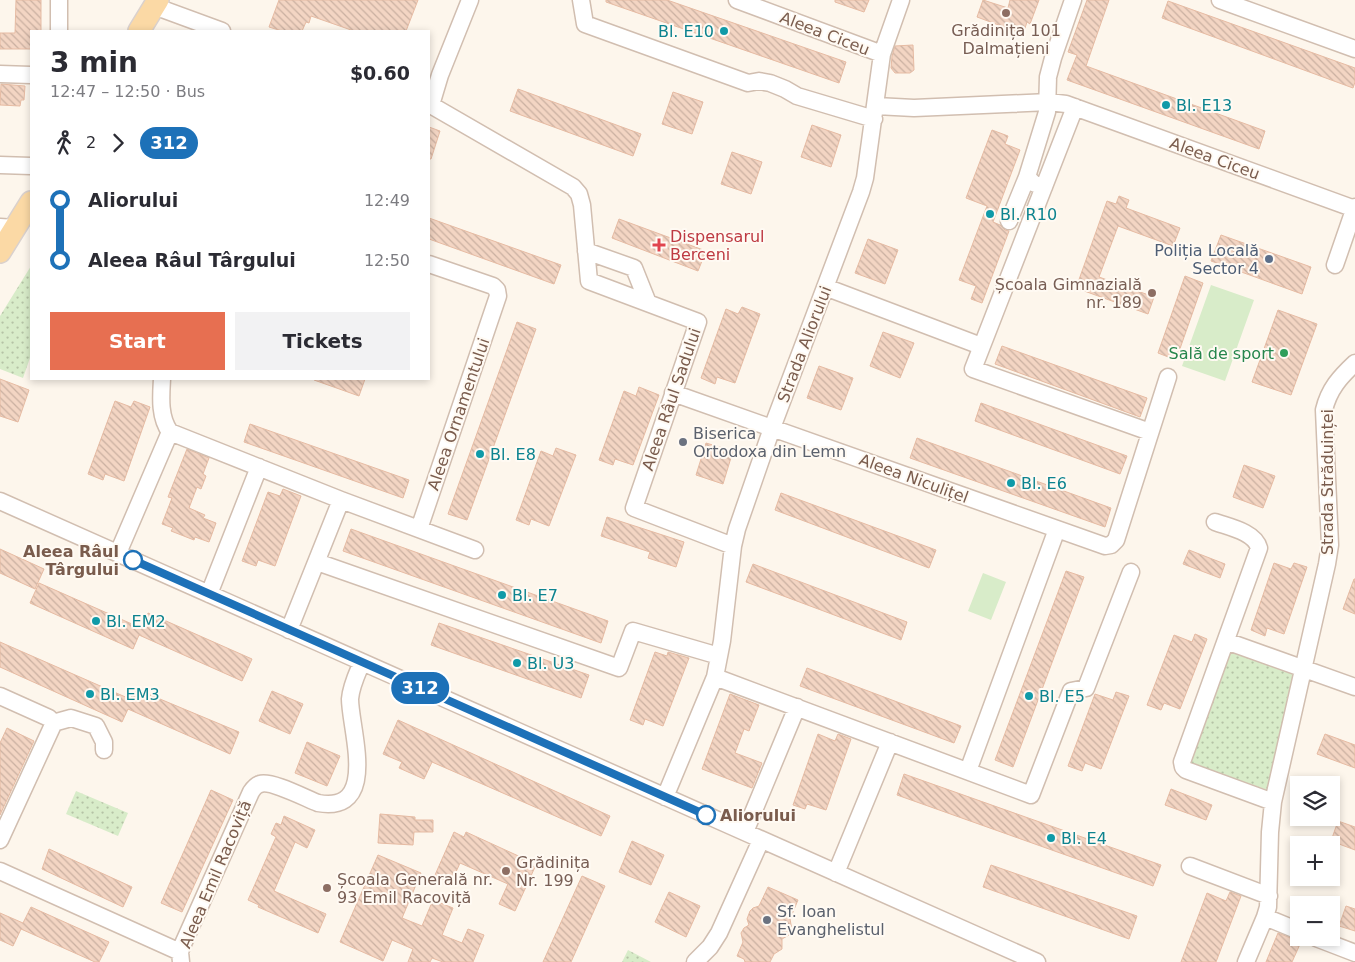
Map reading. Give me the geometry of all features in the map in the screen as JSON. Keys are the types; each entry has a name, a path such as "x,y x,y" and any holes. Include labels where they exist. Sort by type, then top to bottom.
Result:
{"main road":[{"path":"140,30 156,3"},
{"path":"0,252 8,228 30,203"}],"street":[{"path":"59,0 59,30"},
{"path":"430,105 470,0"},
{"path":"582,0 585,24 748,82 770,83 797,96 875,113"},
{"name":"Aleea Ciceu","path":"739,0 882,54"},
{"name":"Strada Aliorului","path":"665,797 715,677 737,529 772,428 863,185 875,113 882,54 901,0"},
{"path":"1009,221 1027,177 1044,124 1049,102 1048,78 1073,0"},
{"path":"1220,0 1355,49"},
{"path":"156,3 220,30"},
{"path":"0,74 30,75"},
{"name":"Aleea Ciceu","path":"875,113 914,108 1058,102 1355,208"},
{"name":"Aleea Râul Sadului","path":"430,105 573,187 579,194 582,206 589,280 698,322 634,508 733,546"},
{"path":"1075,107 973,368 1150,432"},
{"path":"0,165 30,166"},
{"path":"1027,177 1033,183 1044,187"},
{"path":"1335,265 1355,208"},
{"path":"586,251 634,268 648,303"},
{"name":"Aleea Ornamentului","path":"419,529 498,296 497,290 493,286 430,264"},
{"path":"825,287 982,346"},
{"name":"Strada Străduinței","path":"1246,962 1265,918 1269,896 1273,802 1330,545 1324,410 1326,400 1334,384 1355,363"},
{"name":"Aleea Niculițel","path":"673,393 1105,546 1112,545 1116,540 1168,377"},
{"path":"162,380 162,412 170,432 341,500 476,550"},
{"path":"118,553 170,432"},
{"path":"209,594 259,467"},
{"path":"289,630 341,500"},
{"path":"0,501 1037,962"},
{"path":"1215,522 1250,536 1257,541 1259,548 1182,762 1183,767 1186,770 1273,802"},
{"path":"968,771 1056,529"},
{"path":"317,562 619,668 633,631 719,656"},
{"path":"715,677 1031,795 1071,692 1086,688 1131,572"},
{"path":"1226,641 1355,687"},
{"name":"Aleea Emil Racoviță","path":"181,957 247,801 255,787 260,784 272,784 325,804 341,801 353,790 356,783 358,766 351,694 362,662"},
{"path":"0,696 49,718 53,723"},
{"path":"746,832 797,707"},
{"path":"53,723 71,718 96,726 104,742 104,750"},
{"path":"0,840 53,723"},
{"path":"836,873 890,742"},
{"path":"695,962 710,947 719,933 762,840"},
{"path":"1190,866 1269,896"},
{"path":"0,871 181,957"},
{"path":"1265,918 1290,928"},
{"path":"1337,946 1355,953"}],"green space":[{"path":"30,268 30,358 23,378 0,369 0,316"},
{"path":"1211,285 1254,300 1225,381 1182,366"},
{"path":"983,573 1006,582 991,620 968,611"},
{"path":"1229,647 1295,670 1268,790 1189,764"},
{"path":"76,791 128,813 118,836 66,814"},
{"path":"628,950 651,962 622,962"}],"building":[{"path":"16,0 41,0 41,30 30,30 30,49 0,49 0,33 15,33"},
{"path":"279,0 418,0 406,30 351,30 311,16 309,23 306,22 302,30 279,30 269,27"},
{"name":"Bl. E10","path":"606,0 667,0 846,62 839,83 606,2"},
{"path":"835,0 869,0 864,12 835,2"},
{"name":"Grădinița 101 Dalmațieni","path":"983,0 1008,8 1010,0 1039,0 1030,24 1027,22 1023,34 977,17"},
{"name":"Bl. E13","path":"1087,0 1109,0 1086,66 1265,131 1259,149 1067,80 1077,55 1068,52"},
{"path":"1168,1 1355,68 1353,88 1162,18"},
{"path":"913,45 914,70 910,73 895,73 891,68 895,46"},
{"path":"1,84 25,86 24,100 21,100 20,106 0,105"},
{"path":"518,89 641,134 633,156 510,111"},
{"path":"673,92 703,102 692,134 662,124"},
{"path":"812,125 841,135 831,167 801,157"},
{"path":"430,127 440,131 430,159"},
{"name":"Bl. R10","path":"992,130 1008,136 1005,144 1020,150 993,222 1009,231 982,303 971,299 976,286 959,280 987,206 966,198"},
{"path":"732,152 762,162 751,194 721,184"},
{"path":"1119,196 1129,200 1126,208 1180,228 1173,246 1118,226 1099,277 1154,297 1148,314 1076,288 1107,201 1116,204"},
{"path":"430,218 561,265 554,284 430,239"},
{"name":"Dispensarul Berceni","path":"619,219 706,251 698,271 612,238"},
{"path":"1221,235 1311,267 1302,294 1211,261"},
{"path":"868,239 898,250 885,284 855,273"},
{"path":"1185,276 1203,283 1176,360 1158,353"},
{"path":"742,307 760,314 735,383 717,377 715,384 701,378 726,309 738,314"},
{"name":"Sală de sport","path":"1278,310 1317,324 1291,395 1252,382"},
{"name":"Bl. E8","path":"517,322 536,329 467,520 448,514"},
{"path":"883,332 914,343 900,378 870,366"},
{"path":"1002,346 1147,398 1140,417 995,364"},
{"path":"819,366 853,378 841,410 807,398"},
{"path":"0,379 29,390 18,422 0,416"},
{"path":"314,380 365,380 359,396"},
{"path":"639,387 659,395 633,465 615,459 613,465 599,460 624,391 636,396"},
{"path":"115,401 131,407 134,401 150,407 124,481 105,474 103,480 88,474"},
{"path":"981,403 1127,456 1120,474 975,421"},
{"path":"250,424 409,480 403,498 244,442"},
{"name":"Bl. E6","path":"917,438 1111,508 1105,527 910,458"},
{"path":"706,443 733,451 723,484 696,475"},
{"path":"556,448 576,455 549,526 531,519 529,525 516,520 541,451 553,456"},
{"path":"187,449 209,458 203,474 206,476 201,489 197,487 189,508 205,515 203,518 216,523 209,542 195,537 194,540 171,531 173,528 162,524 172,498 168,497"},
{"path":"1244,465 1275,476 1263,508 1233,497"},
{"path":"283,489 301,496 275,566 258,560 256,566 242,561 268,492 280,496"},
{"path":"781,493 936,550 929,568 775,510"},
{"path":"607,517 684,542 676,567 648,558 650,552 601,536"},
{"name":"Bl. E7","path":"351,529 608,621 601,643 343,551"},
{"path":"0,549 44,569 35,589 0,573"},
{"path":"1189,550 1225,564 1220,578 1183,564"},
{"path":"1274,563 1291,569 1294,563 1307,567 1284,634 1267,628 1265,636 1251,630"},
{"path":"753,564 907,622 901,640 746,582"},
{"name":"Bl. E5","path":"1066,571 1084,577 1013,767 995,760"},
{"path":"1355,579 1355,614 1343,609"},
{"name":"Bl. EM2","path":"39,583 141,628 148,613 252,659 242,681 139,635 133,649 30,603"},
{"name":"Bl. U3","path":"439,623 589,675 581,698 431,645"},
{"path":"1195,634 1207,639 1180,709 1164,703 1161,710 1147,705 1174,635 1192,642"},
{"name":"Bl. EM3","path":"0,642 130,699 136,689 239,732 230,754 128,709 122,722 0,667"},
{"path":"655,652 667,656 668,652 689,658 663,726 645,719 643,725 630,720"},
{"path":"807,668 961,726 954,743 800,686"},
{"path":"272,691 303,704 290,734 259,721"},
{"path":"1116,692 1129,696 1101,769 1085,763 1082,771 1068,766 1095,694 1113,700"},
{"path":"730,694 759,705 749,731 744,729 735,753 762,763 752,788 702,769"},
{"path":"398,720 610,816 601,836 432,762 424,779 399,768 402,762 383,754"},
{"path":"7,728 34,741 0,815 0,743"},
{"path":"818,734 835,741 838,734 851,739 826,810 807,804 805,809 793,805"},
{"path":"1325,734 1355,745 1355,768 1317,754"},
{"path":"307,742 340,756 327,786 295,773"},
{"name":"Bl. E4","path":"904,774 1161,865 1153,886 897,795"},
{"path":"1171,789 1212,805 1206,820 1165,805"},
{"path":"211,790 233,800 182,912 161,903"},
{"path":"380,814 415,817 415,820 433,820 433,832 414,832 413,845 378,843"},
{"path":"284,816 315,830 307,848 295,842 274,891 326,914 318,933 258,907 259,905 248,900 276,837 271,834 276,823 281,825"},
{"path":"1340,822 1355,827 1355,850 1340,844 1340,836 1333,836 1336,826 1340,826"},
{"name":"Grădinița Nr. 199","path":"454,832 464,837 466,832 525,859 524,862 535,867 515,911 499,904 508,884 460,863 451,883 435,875"},
{"path":"632,841 664,855 651,885 619,872"},
{"path":"49,849 132,887 123,907 42,869"},
{"path":"378,855 421,873 402,918 422,926 433,900 453,908 442,935 462,943 468,929 484,935 473,962 443,962 432,958 430,962 408,962 413,949 392,940 383,961 340,942"},
{"path":"991,865 1137,916 1129,939 983,887"},
{"path":"582,876 605,886 571,962 543,962"},
{"path":"768,887 798,900 790,919 792,930 789,935 782,939 782,949 774,954 770,962 745,962 744,959 737,956 743,942 741,933 749,925 747,919 750,911 759,906"},
{"path":"669,892 700,906 686,937 655,922"},
{"path":"1230,892 1241,896 1216,962 1181,962 1207,893 1226,901"},
{"path":"1346,906 1355,909 1355,931 1340,926"},
{"path":"31,907 109,942 99,962 95,962 21,929 13,946 0,940 0,913 23,923"},
{"path":"1278,933 1290,938 1290,946 1299,946 1292,962 1266,962"}],"bus line":[{"name":"312","path":"133,560 706,815"}],"place":[{"name":"Grădinița 101 Dalmațieni","path":"1006,13"},
{"name":"Bl. E10","path":"724,31"},
{"name":"Bl. E13","path":"1166,105"},
{"name":"Bl. R10","path":"990,214"},
{"name":"Dispensarul Berceni","path":"659,245"},
{"name":"Poliția Locală Sector 4","path":"1269,259"},
{"name":"Școala Gimnazială nr. 189","path":"1152,293"},
{"name":"Sală de sport","path":"1284,353"},
{"name":"Biserica Ortodoxa din Lemn","path":"683,442"},
{"name":"Bl. E8","path":"480,454"},
{"name":"Bl. E6","path":"1011,483"},
{"name":"Aleea Râul Târgului","path":"133,560"},
{"name":"Bl. E7","path":"502,595"},
{"name":"Bl. EM2","path":"96,621"},
{"name":"Bl. U3","path":"517,663"},
{"name":"Bl. EM3","path":"90,694"},
{"name":"Bl. E5","path":"1029,696"},
{"name":"Aliorului","path":"706,815"},
{"name":"Bl. E4","path":"1051,838"},
{"name":"Grădinița Nr. 199","path":"506,871"},
{"name":"Școala Generală nr. 93 Emil Racoviță","path":"327,888"},
{"name":"Sf. Ioan Evanghelistul","path":"767,920"}]}
